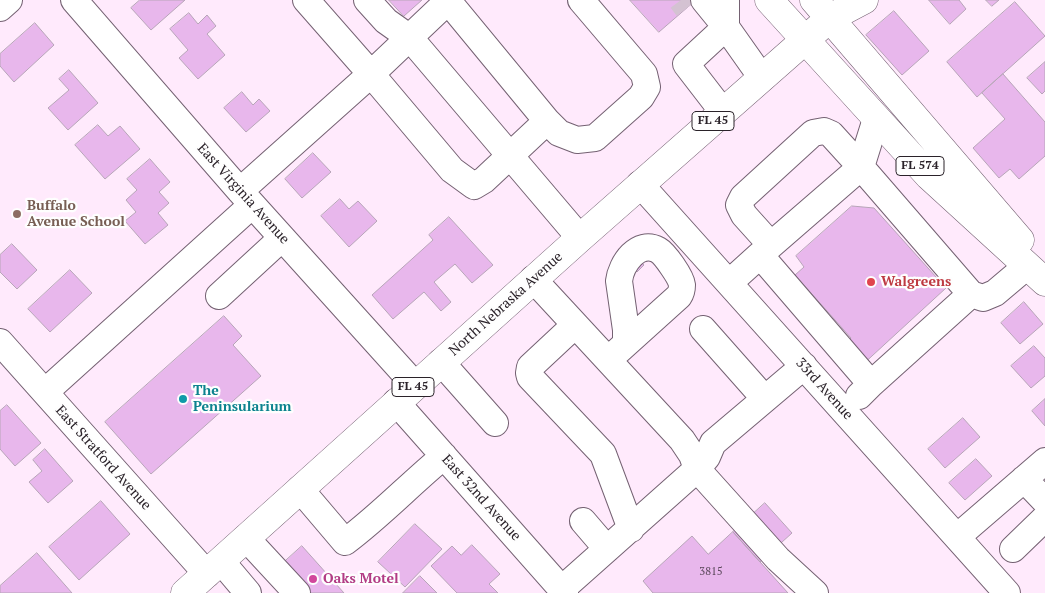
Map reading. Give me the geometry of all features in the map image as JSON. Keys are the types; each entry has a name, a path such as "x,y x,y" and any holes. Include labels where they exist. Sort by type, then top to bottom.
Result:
{"main road":[{"name":"FL 574","path":"769,0 929,176 1039,272"},
{"name":"North Nebraska Avenue","path":"185,593 533,279 805,41 829,6 864,0"},
{"name":"FL 574","path":"829,6 1039,272"}],"street":[{"path":"0,8 9,0"},
{"name":"East Virginia Avenue","path":"74,0 282,238 406,393"},
{"path":"306,0 372,74 452,170 474,186 484,180 547,121"},
{"path":"368,0 386,21 410,38 580,238"},
{"path":"45,392 449,1 547,121 559,133 577,140 596,138 641,97 647,87 644,74 581,0"},
{"path":"723,112 686,64 720,33 726,0"},
{"path":"695,4 762,78"},
{"path":"729,282 861,167 876,119"},
{"path":"870,384 766,250 739,205 743,197 813,133 824,131 831,134 970,294 983,298 1039,272"},
{"name":"33rd Avenue","path":"640,184 1007,593"},
{"path":"220,296 282,238"},
{"path":"533,279 575,325 617,351 692,458 778,559 815,593"},
{"path":"844,410 870,384 970,294"},
{"path":"575,325 530,367 530,377 604,454 631,529"},
{"path":"703,329 765,399"},
{"name":"East Stratford Avenue","path":"0,342 45,392 214,567 248,593"},
{"path":"441,362 495,423"},
{"path":"564,591 607,549 631,529 692,458 699,444 713,443 804,366"},
{"name":"East 32nd Avenue","path":"406,393 444,456 564,591"},
{"path":"300,490 344,542 364,527 444,456"},
{"path":"957,537 1045,461"},
{"path":"1024,479 1045,501"},
{"path":"1013,548 1045,518"},
{"path":"583,521 607,549"},
{"path":"246,538 297,593"}],"building":[{"path":"140,0 185,0 151,30 131,8"},
{"path":"389,0 422,0 404,16"},
{"path":"630,0 696,0 659,32"},
{"path":"929,0 959,0 966,9 950,24"},
{"path":"986,0 999,0 992,6"},
{"path":"1015,2 1045,36 977,97 947,62"},
{"path":"894,11 929,51 902,75 866,35"},
{"path":"189,13 198,24 207,15 216,26 207,34 225,55 198,79 179,58 188,50 170,29"},
{"path":"35,23 54,45 14,82 0,66 0,54"},
{"path":"1045,62 1045,91 1042,94 1027,78"},
{"path":"69,70 98,103 68,130 48,108 69,90 59,79"},
{"path":"1003,74 1045,122 1045,156 1019,179 1010,169 999,178 973,148 1005,119 982,93"},
{"path":"242,92 253,105 259,99 270,111 246,132 224,108"},
{"path":"98,125 108,136 120,126 140,149 105,179 75,145"},
{"path":"313,153 331,172 302,198 285,179"},
{"path":"150,159 170,182 159,192 169,203 158,213 168,225 145,244 125,221 136,212 126,200 137,190 127,179"},
{"path":"340,199 349,209 358,201 377,221 349,247 321,216"},
{"name":"Walgreens","path":"852,206 874,208 946,288 860,367 842,346 851,338 795,275 804,267 796,256"},
{"path":"449,217 493,265 472,283 455,264 434,282 451,302 441,311 424,292 393,319 372,295 433,240 429,235"},
{"path":"12,244 37,270 17,289 0,272 0,255"},
{"path":"638,259 644,265 637,272 631,266"},
{"path":"70,270 92,293 50,332 28,309"},
{"path":"1024,302 1043,324 1020,344 1001,323"},
{"name":"The Peninsularium","path":"224,316 242,336 233,345 261,376 151,474 105,422"},
{"path":"1034,346 1045,358 1045,376 1031,388 1011,366"},
{"path":"1045,399 1045,426 1032,411"},
{"path":"7,405 41,443 15,466 0,449 0,411"},
{"path":"963,418 980,437 945,468 928,449"},
{"path":"45,449 73,481 48,503 29,482 42,471 33,460"},
{"path":"976,459 992,476 965,500 949,483"},
{"path":"101,501 130,534 79,580 49,547"},
{"path":"765,503 792,533 760,562 733,532"},
{"path":"415,524 442,549 405,587 378,562"},
{"path":"733,532 788,593 653,593 643,581 692,536 708,554"},
{"path":"472,545 500,574 489,584 498,593 457,593 431,566 452,546 461,555"},
{"name":"Oaks Motel","path":"302,546 344,593 307,593 281,565"},
{"path":"37,553 72,593 0,593 0,586"},
{"path":"420,576 437,593 403,593"}],"tunnel":[{"path":"681,0 687,8"}],"place":[{"name":"Buffalo Avenue School","path":"17,214"},
{"name":"Walgreens","path":"871,282"},
{"name":"The Peninsularium","path":"183,399"},
{"name":"Oaks Motel","path":"313,579"}]}
